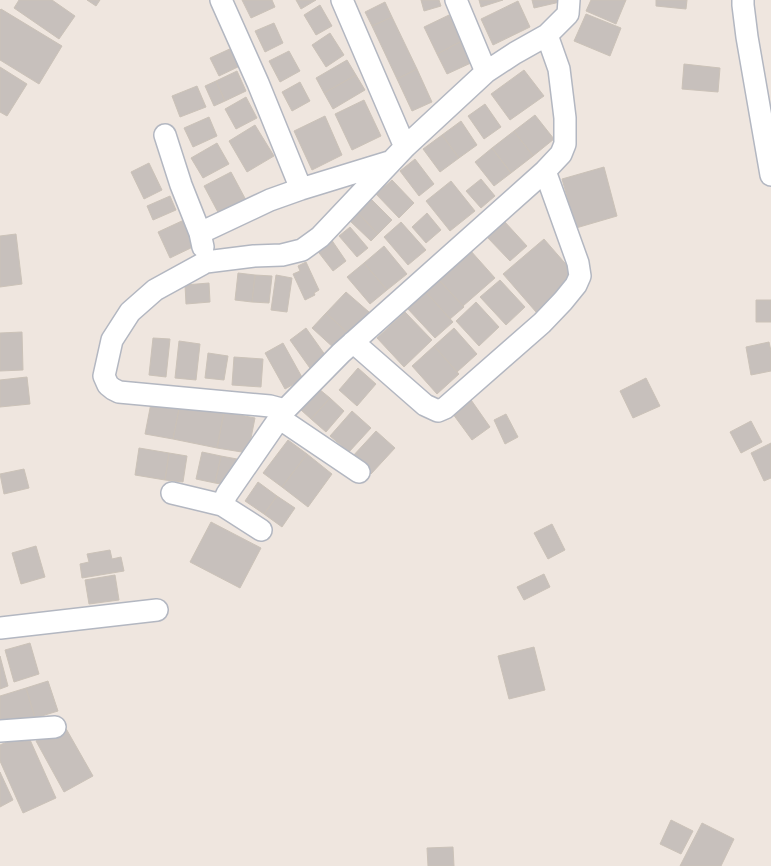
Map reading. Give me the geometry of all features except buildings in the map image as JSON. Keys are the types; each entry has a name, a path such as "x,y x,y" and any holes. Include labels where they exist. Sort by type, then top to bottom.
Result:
{"street":[{"path":"220,0 258,83 300,189"},
{"path":"342,0 398,154"},
{"path":"456,0 486,72"},
{"path":"359,472 270,406 119,392 113,389 108,385 104,376 112,340 130,312 155,290 206,262 254,256 282,255 302,250 320,237 398,154 486,72 548,35 568,14 569,0"},
{"path":"743,0 747,37 771,175"},
{"path":"222,505 227,494 282,414 341,353 545,171 561,154 565,144 565,118 559,69 548,35"},
{"path":"165,135 180,185 200,233 206,262"},
{"path":"200,233 270,200 398,154"},
{"path":"353,342 425,405 438,410 445,408 542,323 576,285 580,276 578,263 545,171"},
{"path":"172,493 222,505 261,530"},
{"path":"0,628 157,610"},
{"path":"0,731 55,726"}]}
